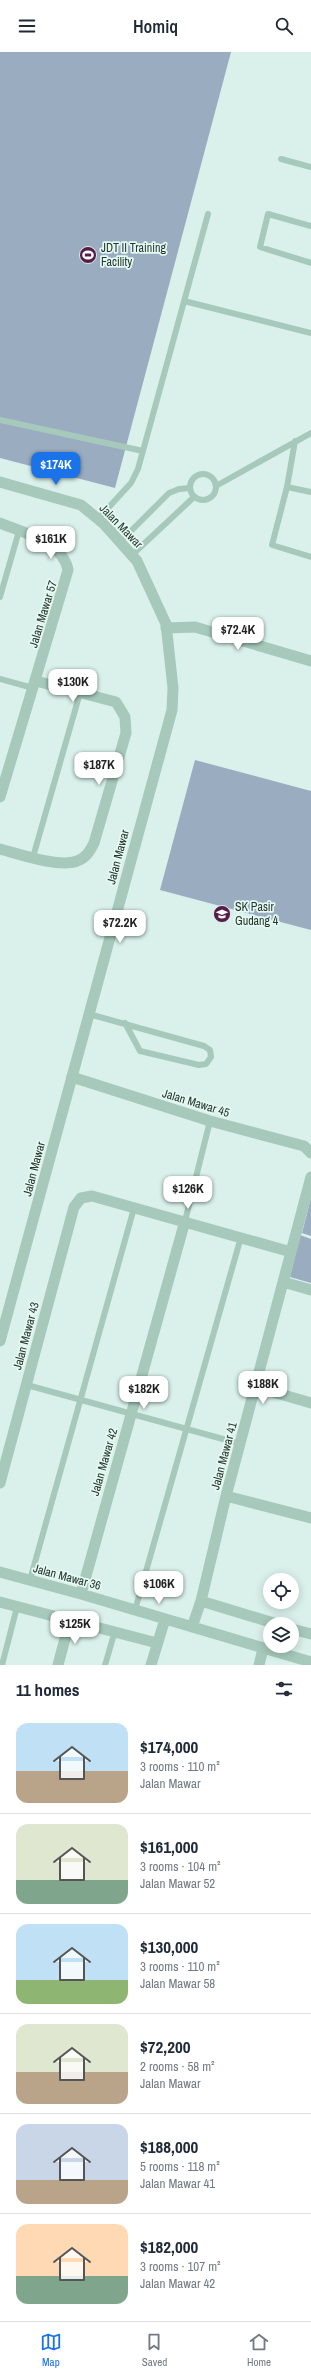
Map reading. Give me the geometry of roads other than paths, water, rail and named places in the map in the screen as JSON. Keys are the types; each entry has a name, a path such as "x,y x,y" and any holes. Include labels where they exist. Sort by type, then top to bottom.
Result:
{"street":[{"name":"Jalan Mawar","path":"0,482 81,505 98,519 132,555 151,590 166,628 173,688 172,710 0,1341"},
{"path":"0,523 19,531"},
{"name":"Jalan Mawar 57","path":"0,797 68,576 67,562 58,550 19,531"},
{"path":"166,628 195,627 311,661"},
{"path":"0,849 65,863 77,862 91,851 126,733 125,717 116,702 80,692 35,684"},
{"name":"Jalan Mawar 45","path":"72,1077 210,1121 304,1146 311,1153"},
{"name":"Jalan Mawar 41","path":"192,1627 201,1602 226,1496 311,1177"},
{"name":"Jalan Mawar 43","path":"0,1483 74,1207 81,1198 92,1196 134,1208"},
{"path":"134,1208 291,1252"},
{"name":"Jalan Mawar 42","path":"81,1594 184,1221"},
{"path":"284,1282 311,1290"},
{"path":"256,1387 311,1402"},
{"path":"226,1496 311,1518"},
{"name":"Jalan Mawar 36","path":"0,1572 166,1618 263,1649"},
{"path":"0,1602 157,1643"},
{"path":"201,1602 263,1620"},
{"path":"151,1665 166,1618"},
{"path":"58,1665 70,1620"},
{"path":"299,1631 311,1634"},
{"path":"259,1665 263,1649"},
{"name":"Jalan Mawar 36","path":"278,1653 311,1662"}],"lane":[{"path":"281,159 311,166"},
{"path":"98,519 131,483 143,451 208,214"},
{"path":"311,226 268,214 260,247 311,263"},
{"path":"184,302 311,333"},
{"path":"0,420 143,451"},
{"path":"216,486 311,432"},
{"path":"295,441 287,487 272,545 311,557"},
{"path":"202,474 212,477 216,486 213,496 204,500 194,497 190,488 193,479 202,474"},
{"path":"287,487 311,492"},
{"path":"120,542 169,493 179,489 190,488"},
{"path":"132,555 194,497"},
{"path":"0,597 19,531"},
{"path":"0,678 35,684"},
{"path":"34,857 80,692"},
{"path":"89,1014 125,1023 204,1046 210,1050 210,1059 206,1064 199,1066 140,1051 125,1023"},
{"path":"184,1221 210,1121"},
{"path":"30,1580 134,1208"},
{"path":"135,1610 241,1237"},
{"path":"27,1385 241,1444"},
{"path":"2,1665 17,1607"},
{"path":"105,1665 115,1632"}],"place":[{"name":"JDT II Training Facility","path":"88,255"},
{"name":"SK Pasir Gudang 4","path":"222,914"}]}
